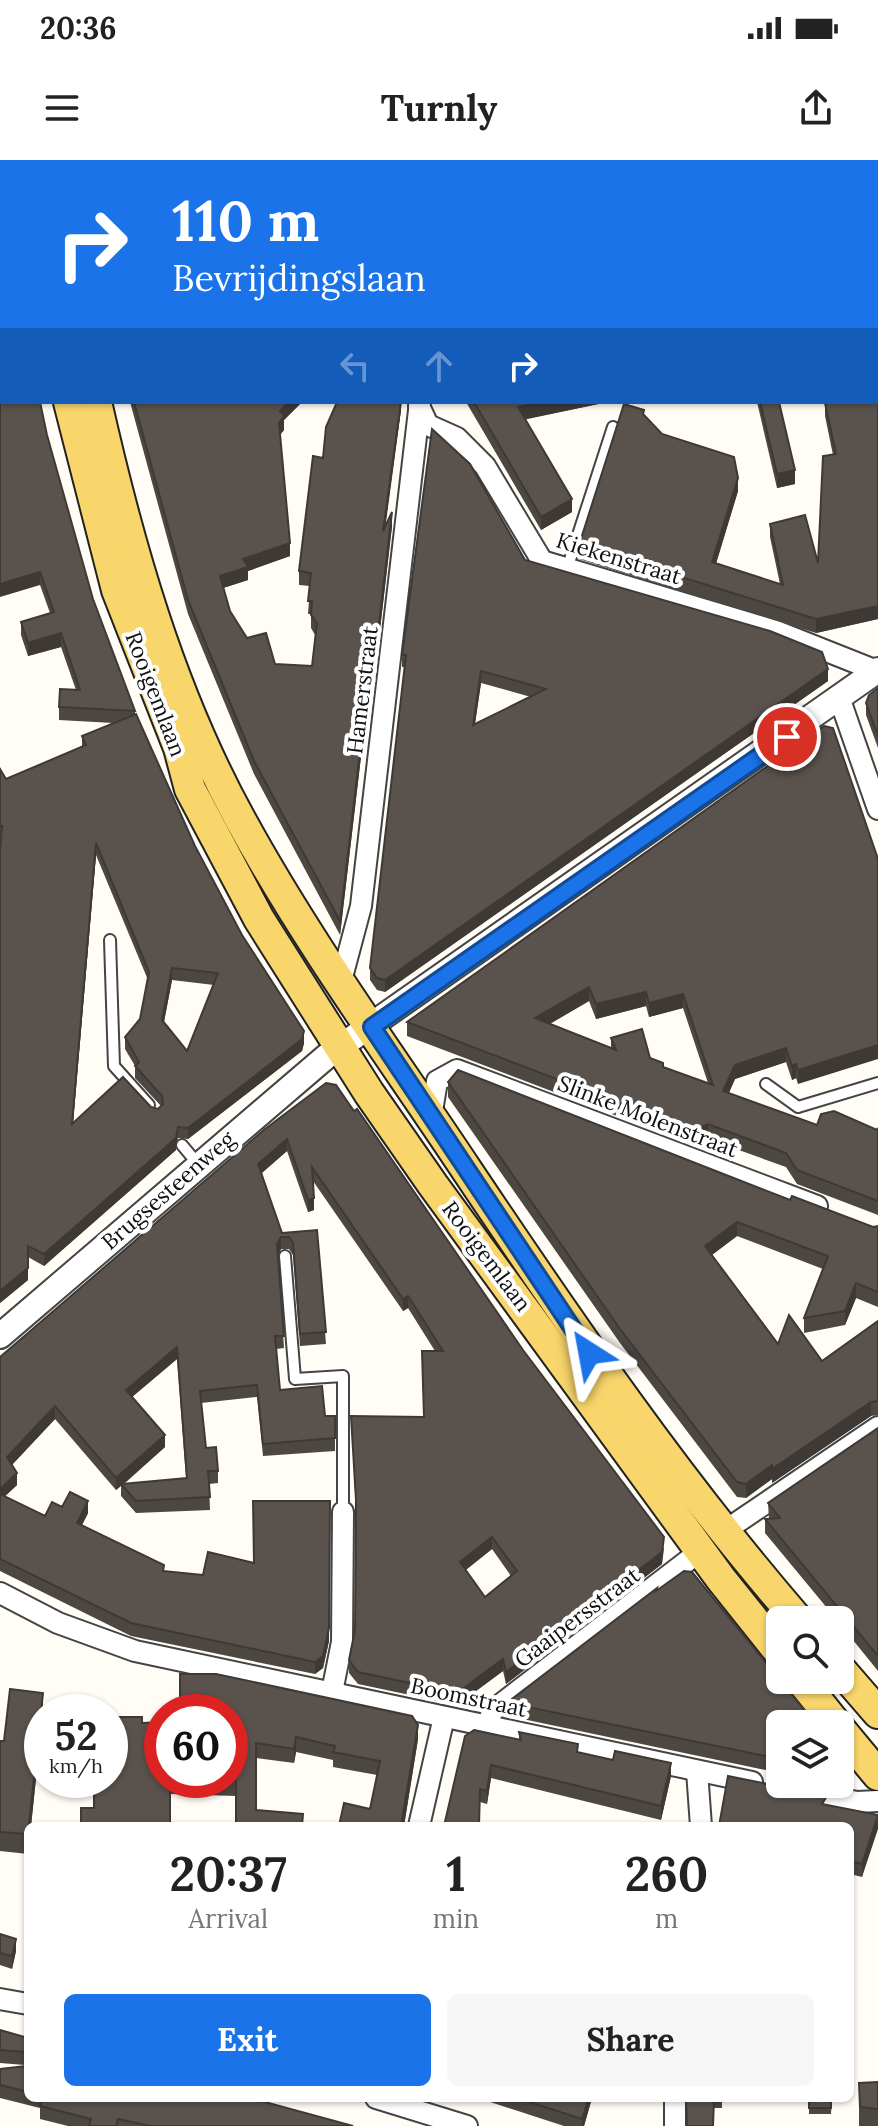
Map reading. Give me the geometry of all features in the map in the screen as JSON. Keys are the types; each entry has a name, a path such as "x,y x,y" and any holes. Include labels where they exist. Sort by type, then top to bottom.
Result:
{"main road":[{"name":"Rooigemlaan","path":"70,404 117,590 179,748 190,789 271,939 433,1185 713,1541 783,1606"},
{"name":"Rooigemlaan","path":"97,404 142,580 187,708 239,817 341,981 713,1541 721,1579 766,1635"},
{"path":"854,1685 878,1713"},
{"path":"812,1694 825,1710"},
{"path":"854,1746 878,1775"}],"street":[{"name":"Hamerstraat","path":"341,981 361,906 419,404"},
{"name":"Kiekenstraat","path":"419,404 428,425 457,438 485,466 542,561 776,631 878,671"},
{"path":"340,1048 878,671"},
{"path":"840,700 878,809"},
{"name":"Brugsesteenweg","path":"0,1336 198,1164 340,1048"},
{"name":"Slinke Molenstraat","path":"431,1117 437,1081 457,1070 830,1211"},
{"name":"Gaaipersstraat","path":"488,1726 492,1711 713,1541 878,1427"},
{"path":"332,1692 342,1642 343,1512"},
{"name":"Boomstraat","path":"0,1593 58,1623 135,1651 697,1771 857,1802 878,1801"},
{"path":"420,1822 444,1717"},
{"path":"697,1771 701,1822"},
{"path":"0,1999 24,2003"},
{"path":"387,2102 467,2126"},
{"path":"675,2102 675,2126"}],"lane":[{"path":"567,569 613,427"},
{"path":"110,940 114,1066 156,1113"},
{"path":"766,1084 798,1107 878,1083"},
{"path":"182,1145 198,1164"},
{"path":"285,1256 295,1379 343,1376 343,1512"}],"building":[{"path":"0,404 40,404 93,599 135,711 59,707 60,689 80,690 61,633 28,643 21,622 54,612 40,572 0,584"},
{"path":"135,404 287,404 280,411 284,416 279,423 290,543 243,559 248,567 220,576 230,611 247,638 266,633 275,664 312,666 317,623 311,615 312,601 308,601 311,573 299,571 313,456 323,458 326,427 336,404 401,404 383,531 392,512 376,650 372,650 340,921 254,761 188,600"},
{"path":"475,404 532,404 518,407 572,499 541,517"},
{"path":"624,404 644,410 643,414 662,434 734,457 738,478 712,562 783,585 770,524 805,515 818,563 823,456 836,454 825,404 878,404 878,606 816,619 579,545"},
{"path":"760,404 779,404 795,470 777,474"},
{"path":"432,429 470,464 525,560 770,631 822,652 828,669 385,980 377,978 370,968 406,655 402,655","holes":["481,671 546,689 473,725"]},
{"path":"878,688 878,736 866,703 869,695"},
{"path":"136,714 195,846 242,935 304,1031 302,1039 188,1128 178,1127 176,1138 44,1254 28,1246 28,1268 0,1291 0,769 6,779 86,745 82,736","holes":["96,843 149,972 140,1019 125,1037 139,1062 135,1066 162,1096 163,1104 158,1109 151,1107 123,1077 72,1124","172,968 218,973 187,1051 162,1020"]},
{"path":"824,726 833,728 878,859 878,1045 798,1070 796,1064 792,1066 786,1048 735,1065 723,1091 817,1125 821,1114 834,1111 878,1128 878,1201 797,1170 786,1153 708,1124 693,1131 407,1022","holes":["589,987 596,1004 646,992 649,1003 683,994 713,1085 663,1067 663,1063 650,1058 642,1029 611,1038 616,1050 535,1018"]},
{"path":"458,1070 790,1200 792,1196 873,1227 878,1226 878,1292 856,1283 845,1311 804,1318 828,1256 737,1222 705,1246 778,1344 789,1315 822,1361 878,1321 878,1401 871,1402 746,1484 737,1482 620,1329 448,1082"},
{"path":"326,1083 336,1085 354,1111 357,1109 523,1350 664,1537 662,1552 506,1672 503,1659 457,1693 358,1672 349,1660 355,1630 356,1500 351,1416 424,1417 422,1351 443,1351 408,1296 403,1299 312,1167 314,1198 308,1200 287,1139 258,1164 282,1233 317,1230 326,1332 300,1334 293,1243 289,1237 281,1237 277,1244 284,1336 275,1336 280,1390 322,1386 325,1416 335,1416 335,1438 263,1444 257,1385 200,1391 206,1448 216,1447 218,1471 208,1471 210,1497 136,1501 121,1484 187,1478 177,1347 126,1390 165,1435 116,1478 55,1406 7,1457 17,1473 0,1489 0,1357 265,1129","holes":["492,1537 517,1571 485,1597 460,1562"]},
{"path":"878,1428 878,1656 854,1627 854,1606 837,1606 765,1519 780,1518 768,1503"},
{"path":"70,1492 88,1501 77,1523 164,1565 163,1571 203,1575 208,1552 254,1563 253,1501 330,1501 329,1628 323,1656 315,1662 131,1623 0,1559 0,1494 45,1516 52,1502 62,1507"},
{"path":"684,1571 692,1572 766,1663 766,1694 792,1694 805,1710 766,1710 766,1756 513,1704 512,1699 657,1588 656,1591"},
{"path":"180,1674 216,1674 412,1716 418,1725 402,1822 340,1822 344,1803 370,1809 380,1761 333,1752 335,1746 296,1737 294,1749 256,1743 256,1810 303,1814 302,1822 236,1822 236,1798 248,1798 248,1694 180,1694"},
{"path":"10,1689 43,1693 24,1694 24,1798 32,1798 29,1822 24,1822 24,1834 0,1832 0,1741 4,1741"},
{"path":"128,1717 142,1717 144,1798 170,1798 170,1822 81,1822 81,1808 94,1808 94,1798 128,1798"},
{"path":"474,1730 521,1740 519,1732 578,1744 577,1752 613,1760 615,1751 671,1763 661,1806 491,1765 487,1791 480,1789 479,1822 445,1822 465,1736"},
{"path":"728,1776 766,1784 766,1798 826,1798 822,1804 878,1815 862,1864 854,1862 854,1822 720,1822"},
{"path":"0,1934 16,1939 12,1956 0,1953"},
{"path":"0,2030 24,2037 24,2052 0,2050"},
{"path":"24,2066 24,2091 0,2085 0,2069"},
{"path":"878,2082 878,2109 860,2107 859,2083"},
{"path":"41,2102 265,2102 353,2126 150,2126 118,2119 116,2126 89,2126 91,2119 40,2106"},
{"path":"529,2102 588,2102 582,2119"},
{"path":"686,2102 714,2102 713,2126 687,2126"},
{"path":"809,2102 831,2102 831,2108 809,2108"}],"route":[{"path":"589,1353 372,1027 787,737"}]}
